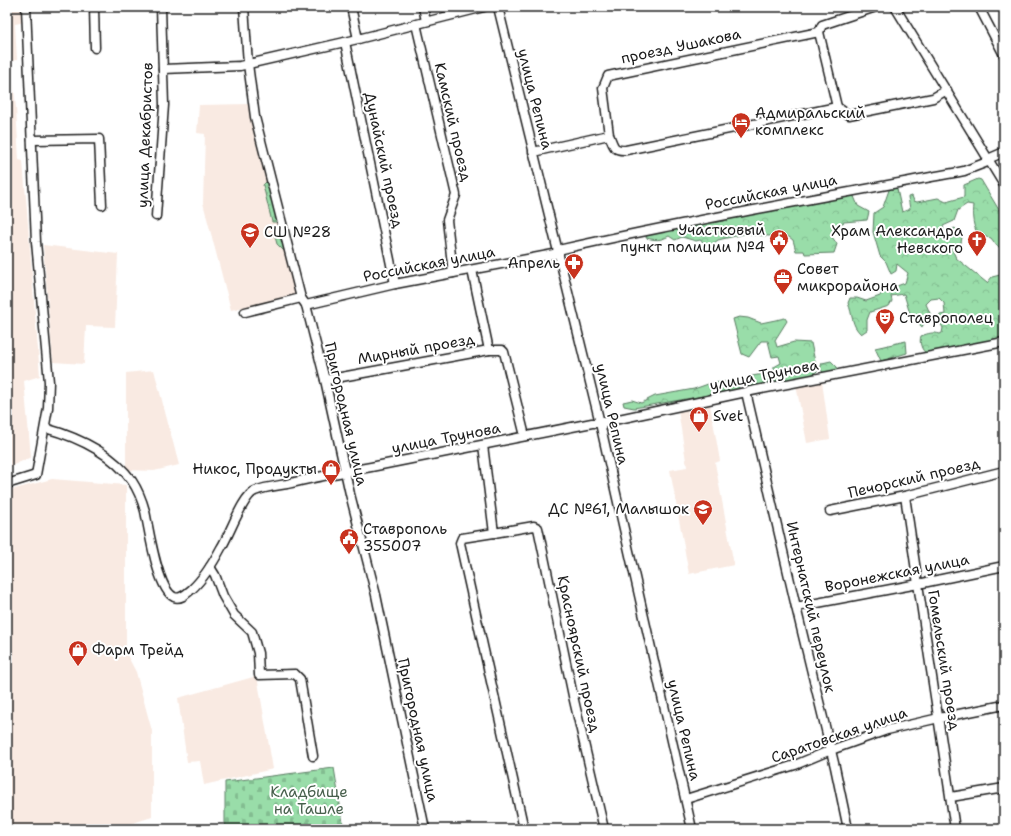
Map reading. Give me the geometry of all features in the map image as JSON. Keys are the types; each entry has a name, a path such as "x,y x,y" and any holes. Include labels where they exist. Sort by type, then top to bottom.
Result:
{"street":[{"path":"7,484 36,475 48,408 49,382 36,242 26,7"},
{"path":"94,7 95,48"},
{"name":"улица Декабристов","path":"156,216 164,105 161,7"},
{"name":"Пригородная улица","path":"244,7 248,64 255,117 325,380 345,472 376,595 424,829"},
{"path":"351,7 358,39"},
{"path":"423,7 426,21"},
{"path":"163,69 240,66 358,39 484,7"},
{"name":"улица Репина","path":"498,7 600,423 692,829"},
{"name":"проезд Ушакова","path":"837,107 619,151 614,148 609,135 603,88 608,76 819,32 822,25 876,7"},
{"path":"895,7 1004,185"},
{"path":"979,7 1004,55"},
{"name":"Камский проезд","path":"416,24 456,195 447,220 453,273"},
{"path":"819,32 837,107 849,115 933,98 947,90"},
{"name":"Дунайский проезд","path":"345,42 395,284"},
{"path":"533,152 609,135"},
{"path":"32,140 99,139 102,205"},
{"name":"Российская улица","path":"245,312 472,270 788,203 964,171 1004,152"},
{"name":"Мирный проезд","path":"472,270 489,350"},
{"name":"улица Трунова","path":"45,428 67,434 89,445 113,462 132,481 140,496 145,511 155,559 162,582 167,592 173,597 177,598 183,597 198,583 210,567 222,548 244,501 254,491 525,436 592,423 600,423 746,392 1004,342"},
{"name":"Мирный проезд","path":"325,380 499,349 504,352 525,436"},
{"name":"Интернатский переулок","path":"746,392 831,750 848,829"},
{"path":"483,445 494,533"},
{"name":"Печорский проезд","path":"830,511 905,496 1004,471"},
{"name":"Гомельский проезд","path":"905,496 955,829"},
{"name":"Красноярский проезд","path":"524,829 460,543 462,538 534,526 538,528 572,691 604,829"},
{"name":"Воронежская улица","path":"796,607 1004,566"},
{"path":"210,567 215,575 223,596 234,614 252,632 258,653 259,675 295,674 300,679 313,756"},
{"name":"Саратовская улица","path":"686,799 795,765 831,750 887,730 1004,705"},
{"path":"951,797 1004,788"}],"shaded area":[{"path":"7,7 24,7 25,22 15,24 17,60 11,61 19,160 23,161 40,376 24,381 31,457 7,468"},
{"name":"СШ №28","path":"249,104 296,295 231,310 203,203 205,134 197,133 199,105"},
{"path":"43,245 118,254 115,327 86,326 84,364 53,362"},
{"path":"154,370 179,465 154,471 126,470 126,373"},
{"path":"822,381 830,439 807,443 796,385"},
{"path":"710,404 720,461 715,463 734,565 689,574 670,470 687,467 678,410"},
{"path":"52,479 126,485 126,653 136,672 152,731 152,817 114,829 7,829 7,491"},
{"path":"257,676 273,769 204,785 200,761 187,762 178,698"}],"green space":[{"path":"978,179 981,180 1002,215 1004,214 1004,249 997,246 991,238 978,234 973,222 973,205 967,204 958,210 954,221 943,226 945,236 950,237 950,230 955,228 962,237 961,243 951,247 956,258 987,283 992,277 1004,274 1004,338 927,354 921,346 921,336 931,333 942,333 943,328 938,319 940,315 945,314 944,303 939,298 931,299 926,304 932,318 925,321 922,327 910,314 904,294 891,296 892,301 889,306 870,312 867,320 867,330 861,334 855,327 848,303 850,298 857,298 866,301 880,296 883,291 905,283 908,273 897,264 896,271 891,274 886,262 880,256 873,232 874,213 883,207 889,190 893,186 897,189 902,212 910,209 908,197 912,196 914,201 917,202 938,198 946,202 964,197 964,185"},
{"path":"266,182 268,183 278,222 272,222 263,185"},
{"path":"853,194 858,206 869,212 867,220 844,222 836,227 832,237 837,244 834,253 805,254 804,251 796,251 793,240 789,237 751,235 750,229 747,227 744,234 718,240 710,246 700,240 696,241 682,237 675,240 669,236 658,240 646,238 647,234"},
{"path":"280,229 287,254 277,244 274,233"},
{"path":"739,317 748,318 761,323 785,318 787,321 775,340 777,347 794,342 811,343 817,371 812,375 748,389 745,387 743,384 747,377 774,372 774,367 781,363 779,356 772,357 768,341 761,341 749,357 742,354 733,319"},
{"path":"906,341 907,353 881,361 875,348"},
{"path":"831,361 837,367 835,372 825,374 820,369 822,363"},
{"path":"734,381 739,387 738,390 634,408 624,406 623,402 632,400 641,403 655,396 694,389 711,383"},
{"name":"Кладбище на Ташле","path":"334,768 344,829 225,829 225,782"}],"place":[{"name":"Адмиральский комплекс","path":"741,139"},
{"name":"СШ №28","path":"250,249"},
{"name":"Участковый пункт полиции №4","path":"779,256"},
{"name":"Храм Александра Невского","path":"977,257"},
{"name":"Апрель","path":"574,280"},
{"name":"Совет микрорайона","path":"783,295"},
{"name":"Ставрополец","path":"885,335"},
{"name":"Svet","path":"699,433"},
{"name":"Никос, Продукты","path":"331,486"},
{"name":"ДС №61, Малышок","path":"703,526"},
{"name":"Ставрополь 355007","path":"349,555"},
{"name":"Фарм Трейд","path":"78,667"}]}
